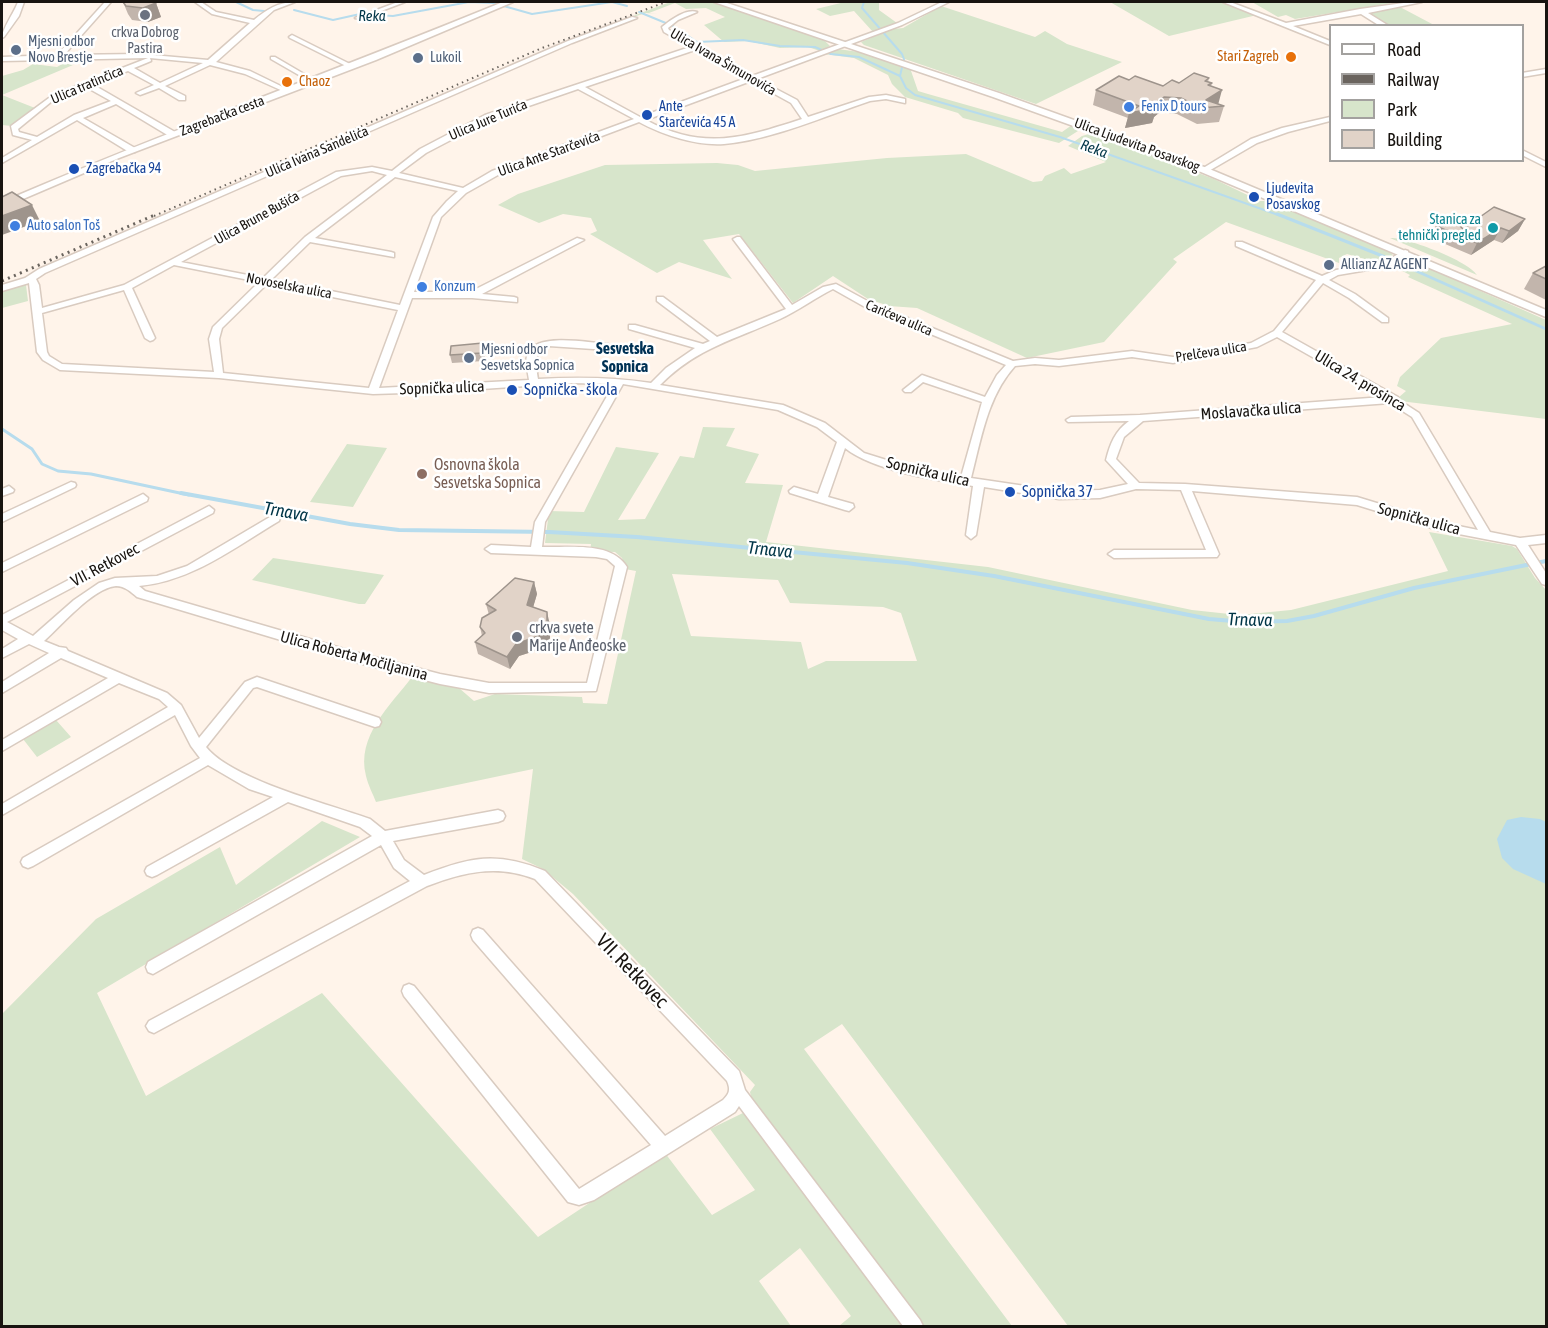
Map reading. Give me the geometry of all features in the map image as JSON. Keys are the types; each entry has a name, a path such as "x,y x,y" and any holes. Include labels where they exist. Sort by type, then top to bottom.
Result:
{"main road":[{"name":"Ulica Ljudevita Posavskog","path":"718,2 910,65 1204,170 1546,314"},
{"name":"Zagrebačka cesta","path":"2,205 132,150 352,66 505,3"}],"street":[{"path":"2,36 16,16 21,2"},
{"path":"58,58 108,2"},
{"path":"198,2 214,13 255,22"},
{"path":"140,93 210,63 272,9 292,2"},
{"path":"364,16 402,2"},
{"name":"Ulica Ante Starčevića","path":"373,391 437,217 446,204 463,190 495,173 889,29 946,2"},
{"path":"1226,2 1329,43"},
{"path":"1288,25 1419,2"},
{"path":"1360,11 1383,24"},
{"name":"Ulica Ivana Šimunovića","path":"694,12 668,24 664,27 666,31 794,102 806,120"},
{"name":"Ulica Ivana Sandelića","path":"2,288 28,280 42,271 239,185 578,39 634,18"},
{"path":"292,37 352,66"},
{"name":"Ulica Jure Turića","path":"219,375 214,339 218,327 308,238 393,172 453,133 488,117 693,48"},
{"path":"2,59 159,57 210,63 236,69 287,91"},
{"name":"Ulica tratinčica","path":"38,139 16,133 14,128 51,98 159,57"},
{"path":"273,58 313,81"},
{"path":"128,68 182,98"},
{"path":"1524,75 1546,71"},
{"path":"86,84 172,134"},
{"path":"578,86 639,121 677,136 722,142 757,136 870,99 885,97 902,101"},
{"path":"2,161 77,117 115,102"},
{"path":"77,117 132,150"},
{"path":"1204,170 1254,141 1285,130 1329,119"},
{"path":"1524,153 1546,165"},
{"name":"Ulica Brune Bušića","path":"37,312 127,287 339,174 372,169 463,190"},
{"path":"308,238 391,255"},
{"path":"737,238 791,310"},
{"path":"472,295 580,240"},
{"path":"1239,244 1321,280 1369,306 1385,320"},
{"path":"1321,280 1336,273 1388,264 1402,254"},
{"name":"Novoselska ulica","path":"175,263 404,308"},
{"name":"Sopnička ulica","path":"28,280 32,280 35,285 42,352 46,358 60,367 219,375 373,391 581,380 620,381 780,407 821,425 860,455 911,471 965,481 1079,496 1136,486 1185,487 1357,501 1438,526 1520,542 1546,539"},
{"name":"Prelčeva ulica","path":"1012,364 1035,361 1059,363 1132,354 1173,360 1254,345 1277,333 1321,280"},
{"name":"Carićeva ulica","path":"654,385 670,367 700,346 759,325 833,286 868,305 1012,364"},
{"path":"127,287 150,338"},
{"path":"409,295 472,295 514,300"},
{"path":"660,299 715,340"},
{"path":"632,327 700,346"},
{"name":"Ulica 24. prosinca","path":"1277,333 1395,399 1416,415 1486,535"},
{"path":"534,383 531,356 533,350 539,345 608,347"},
{"path":"965,481 987,401 1002,375 1012,364"},
{"path":"908,390 922,378 987,401"},
{"path":"491,549 536,551 538,532 544,513 620,381"},
{"path":"1360,403 1372,386"},
{"name":"Moslavačka ulica","path":"1071,420 1141,418 1395,399"},
{"path":"1136,486 1111,460 1116,440 1129,425 1141,418"},
{"path":"822,498 842,441"},
{"name":"Sopnička ulica","path":"971,535 979,483"},
{"path":"2,518 72,484"},
{"path":"1114,554 1214,554 1185,487"},
{"path":"794,491 849,507"},
{"path":"2,568 143,498"},
{"name":"VII. Retkovec","path":"2,620 210,510"},
{"path":"2,654 32,640 105,584 157,580 191,569 275,518"},
{"path":"1520,542 1546,581"},
{"name":"Ulica Roberta Močiljanina","path":"124,583 141,594 331,650 440,679 489,688 592,688 621,567 617,560 609,555 536,551"},
{"path":"2,625 117,678 163,696 177,708 208,759 232,774 285,797 326,808 365,823 383,837 399,864 422,882"},
{"path":"2,688 62,651"},
{"path":"2,746 117,678"},
{"path":"199,747 249,685 257,682 375,722"},
{"path":"2,810 177,708"},
{"path":"28,862 208,759"},
{"path":"152,871 285,797"},
{"path":"153,967 383,837 498,816"},
{"name":"VII. Retkovec","path":"154,1026 422,882 460,868 506,862 524,867 540,875 733,1076 739,1086 738,1095 750,1107 914,1326"},
{"path":"478,935 663,1146"},
{"path":"409,991 574,1196 588,1194 729,1106 738,1095"}],"green space":[{"path":"670,2 713,2 824,40 830,46 820,51 808,47 780,48 748,41 724,42 704,25 725,17 706,8 686,9 675,3 649,13 658,14 646,13 617,22"},
{"path":"845,2 879,2 879,10 897,23 873,32 854,11 830,16 816,9"},
{"path":"1110,2 1221,2 1257,15 1169,36"},
{"path":"1252,2 1393,3 1295,19 1286,15 1278,17"},
{"path":"941,6 1035,37 1045,31 1067,44 1122,62 1036,104 864,45 861,42 893,29 903,28"},
{"path":"1400,7 1432,24 1385,24 1363,12"},
{"path":"838,49 859,52 910,68 918,91 1062,132 1072,125 1078,131 1059,143 963,118 958,113 905,97 892,84 888,75 854,58 824,54"},
{"path":"64,63 73,65 2,95 2,76 23,70 33,64 57,67"},
{"path":"2,95 35,108 12,126 2,125"},
{"path":"1092,133 1214,179 1260,201 1270,201 1387,250 1393,255 1378,263 1347,254 1339,258 1339,263 1226,222 1173,259 1177,262 1104,342 1027,358 917,308 889,306 868,299 833,276 793,303 739,234 703,240 732,279 679,262 657,273 590,234 597,231 591,218 563,214 539,223 498,205 518,194 605,165 717,163 738,165 755,171 887,158 966,154 1033,182 1042,181 1045,176 1064,168 1071,174 1106,162 1068,146 1082,136"},
{"path":"1390,238 1409,241 1436,251 1462,263 1477,275"},
{"path":"1408,259 1546,320 1546,419 1400,401 1398,398 1406,391 1397,386 1400,377 1441,338 1512,324 1408,277 1410,275 1393,266"},
{"path":"18,285 26,285 28,301 2,308 2,292"},
{"path":"703,427 735,428 726,446 759,454 745,483 783,485 766,542 988,567 1192,610 1239,615 1291,610 1448,571 1429,532 1512,546 1517,549 1535,578 1546,590 1546,1326 1068,1326 842,1024 804,1049 1012,1326 922,1326 752,1101 750,1092 755,1085 573,894 543,869 522,859 533,769 376,802 366,776 364,761 366,748 377,722 412,677 459,688 474,701 495,694 582,697 583,703 607,704 636,571 625,569 622,558 615,552 590,551 591,544 545,543 549,511 584,512 616,447 659,453 618,520 645,519 680,456 694,458","holes":["672,574 778,580 790,603 883,607 901,613 917,661 826,661 808,669 801,642 691,636"]},
{"path":"347,444 387,448 353,507 310,502"},
{"path":"273,558 384,575 365,604 359,604 252,580"},
{"path":"56,720 71,737 37,757 23,739"},
{"path":"322,821 360,837 97,993 146,1096 322,993 538,1237 665,1153 712,1215 755,1190 710,1129 743,1113 903,1326 839,1326 851,1316 800,1248 759,1281 791,1326 2,1326 2,1014 96,919 220,847 236,885"}],"water":[{"path":"1521,817 1546,822 1546,884 1513,869 1502,858 1497,839 1507,820"}],"building":[{"path":"123,2 156,3 143,8 126,6"},
{"path":"1194,73 1209,78 1205,81 1212,83 1208,85 1222,90 1206,100 1224,106 1201,108 1181,98 1164,97 1156,103 1156,108 1129,113 1139,106 1096,90 1119,76 1129,80 1135,76 1163,86 1172,80 1179,83"},
{"path":"12,192 32,205 2,216 2,197"},
{"path":"1494,207 1525,219 1509,231 1501,228 1477,243 1436,226 1458,224 1463,229"},
{"path":"1546,266 1546,279 1533,273"},
{"path":"483,343 482,353 450,355 451,346"},
{"path":"515,578 534,582 527,605 547,612 547,626 541,635 516,644 507,657 475,642 485,633 480,627 482,618 496,610 486,604"}],"waterway":[{"name":"Reka","path":"236,2 253,10 264,11"},
{"name":"Reka","path":"294,10 333,20 360,14 393,16 469,2 493,3 532,14 612,2 627,6"},
{"path":"864,2 862,8 902,54 904,59 900,76"},
{"name":"Reka","path":"639,12 673,26 697,42 743,40 780,46 815,47 831,54 859,57 900,76"},
{"name":"Reka","path":"900,76 906,88 915,95 1060,137 1281,216"},
{"name":"Reka","path":"1277,214 1385,257 1546,329"},
{"name":"Trnava","path":"2,429 32,449 42,464 58,471 91,474 189,495"},
{"name":"Trnava","path":"181,493 350,524 399,530 549,532 637,537 907,563 994,576 1209,619 1245,622 1287,621 1314,616 1414,588 1546,561"}],"railway":[{"path":"154,216 542,48 666,2"},
{"path":"2,281 157,214"}],"place":[{"name":"crkva Dobrog Pastira","path":"145,15"},
{"name":"Mjesni odbor Novo Brestje","path":"16,50"},
{"name":"Stari Zagreb","path":"1291,57"},
{"name":"Lukoil","path":"418,58"},
{"name":"Chaoz","path":"287,82"},
{"name":"Fenix D tours","path":"1129,107"},
{"name":"Ante Starčevića 45 A","path":"647,115"},
{"name":"Zagrebačka 94","path":"74,169"},
{"name":"Ljudevita Posavskog","path":"1254,197"},
{"name":"Auto salon Toš","path":"15,226"},
{"name":"Stanica za tehnički pregled","path":"1493,228"},
{"name":"Allianz AZ AGENT","path":"1329,265"},
{"name":"Konzum","path":"422,287"},
{"name":"Mjesni odbor Sesvetska Sopnica","path":"469,358"},
{"name":"Sopnička - škola","path":"512,390"},
{"name":"Osnovna škola Sesvetska Sopnica","path":"422,474"},
{"name":"Sopnička 37","path":"1010,492"},
{"name":"crkva svete Marije Anđeoske","path":"517,637"}],"district":[{"name":"Sesvetska Sopnica","path":"625,358"}]}
